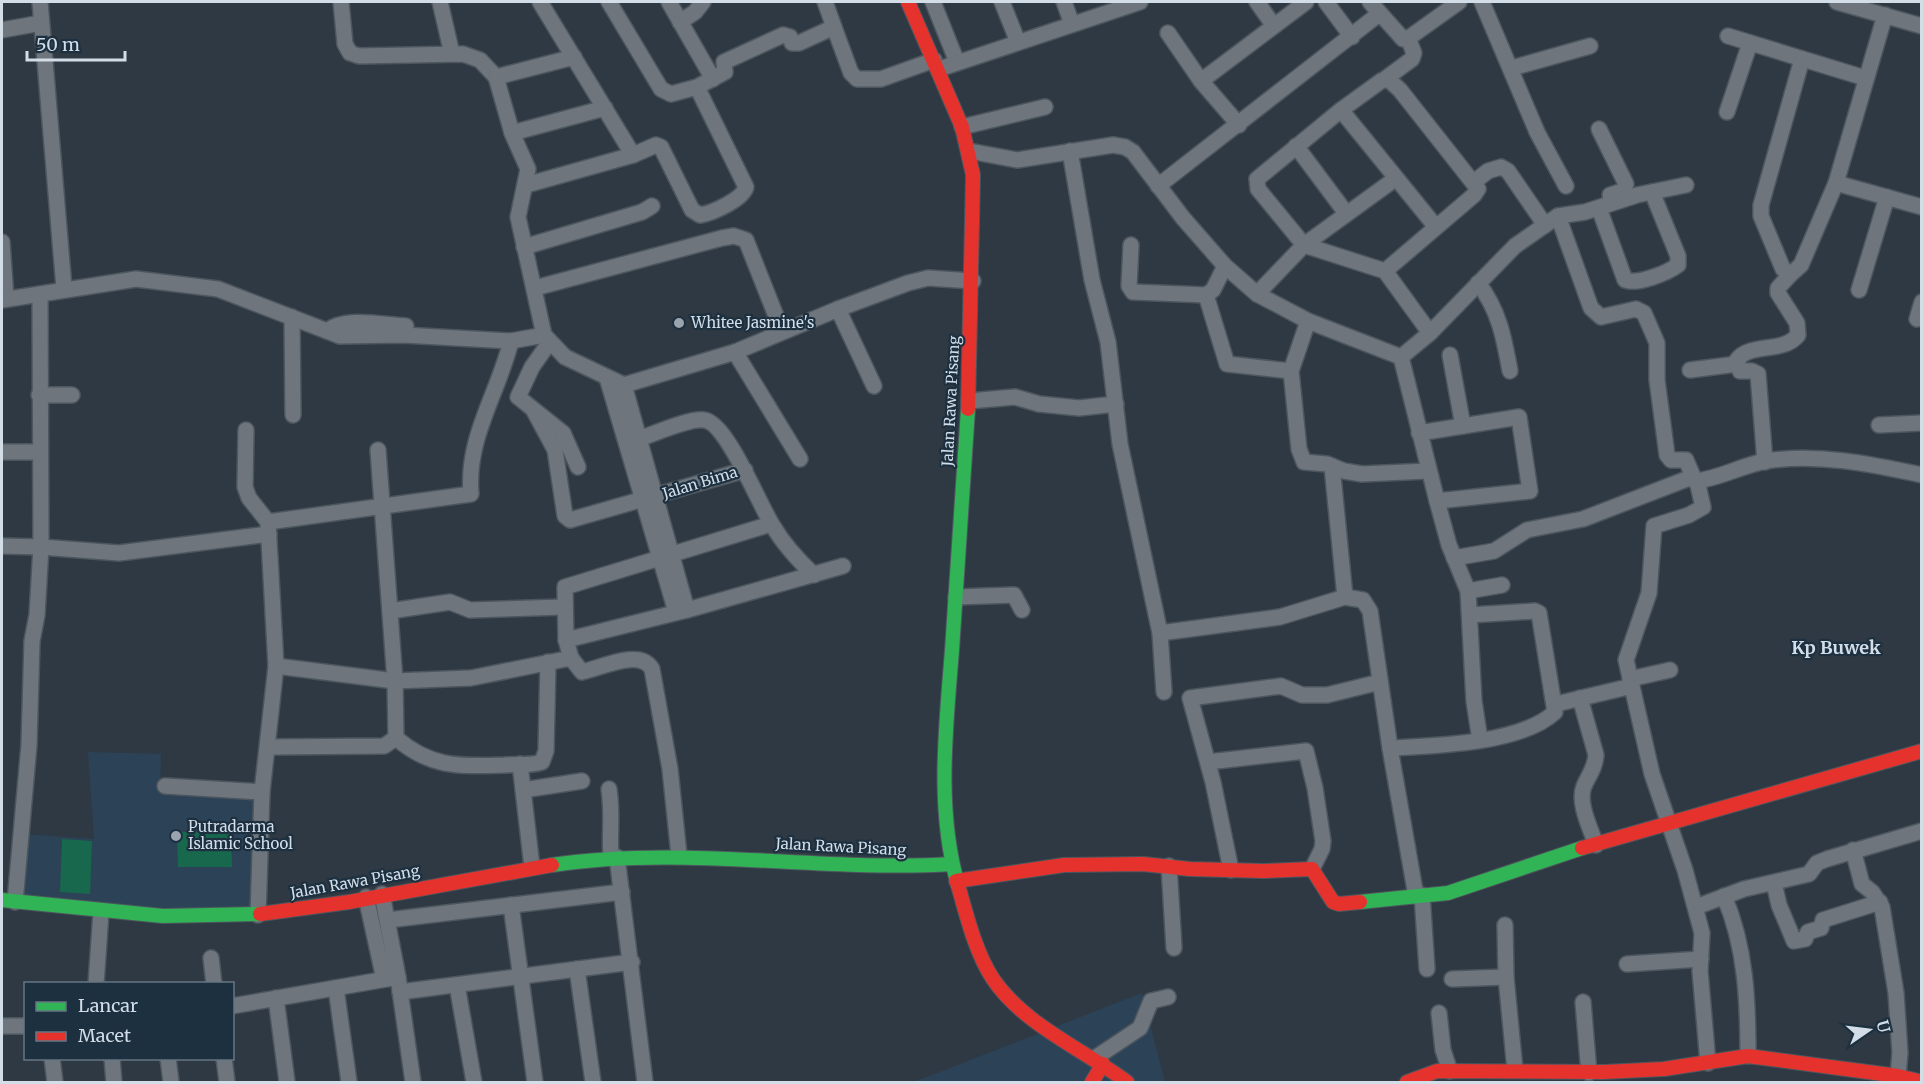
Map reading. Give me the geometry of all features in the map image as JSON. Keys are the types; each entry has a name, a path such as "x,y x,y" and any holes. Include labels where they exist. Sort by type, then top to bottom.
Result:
{"street":[{"path":"40,2 64,288"},
{"path":"341,2 345,44 350,53 359,56 472,55 496,77 512,133 528,169 518,217 547,339 565,357 607,378 624,385 735,352 782,331 918,280 973,281"},
{"path":"440,2 452,54"},
{"path":"540,2 633,155"},
{"path":"609,2 663,92 671,94 713,80 725,72 724,62 783,35 790,37 792,44 800,43 834,27"},
{"path":"669,2 713,80"},
{"path":"680,22 695,12 703,2"},
{"path":"825,2 850,73 857,79 881,79 937,64 957,63 1132,3"},
{"name":"Jalan Rawa Pisang","path":"8,901 101,912 184,918 258,915 313,908 532,867 614,857 679,855 873,868 952,864 945,773 969,401 974,175 962,127 937,64 908,2"},
{"path":"933,2 957,63"},
{"path":"1002,2 1018,42"},
{"path":"1064,2 1072,24"},
{"path":"1257,2 1274,26"},
{"path":"1201,81 1306,2"},
{"path":"1326,2 1352,37"},
{"path":"1158,186 1352,37 1375,8 1399,38 1408,38 1459,2"},
{"path":"1482,2 1512,68 1537,132 1566,186"},
{"path":"1838,2 1922,26"},
{"path":"1765,462 1758,374 1752,370 1740,372 1737,360 1743,354 1788,344 1798,336 1797,323 1778,293 1778,288 1801,265 1836,183 1885,15"},
{"path":"2,30 41,23"},
{"path":"1168,33 1201,81 1239,125"},
{"path":"1728,36 1865,78"},
{"path":"1408,38 1414,53 1412,59 1296,146 1257,179 1257,184 1275,213 1304,245 1385,271 1430,333"},
{"path":"1727,112 1750,43"},
{"path":"1512,68 1590,46"},
{"path":"496,77 574,57"},
{"path":"1791,274 1783,269 1761,216 1761,205 1802,59"},
{"path":"1385,79 1400,90 1474,182 1478,192 1385,271"},
{"path":"526,185 633,155 654,145 661,147 692,210 698,215 712,212 745,192 746,187 697,87"},
{"path":"962,127 1045,107"},
{"path":"512,133 605,108"},
{"path":"1341,110 1436,227"},
{"path":"1401,357 1430,333 1515,246 1584,201 1626,188 1599,129"},
{"path":"969,152 1017,160 1113,145 1125,147 1133,152 1182,218 1225,266 1257,294 1308,321 1401,357"},
{"path":"1296,146 1346,213"},
{"path":"1070,151 1092,280 1108,342 1120,444 1160,633 1164,692"},
{"path":"1474,182 1488,171 1501,167 1508,171 1545,225"},
{"path":"1257,294 1304,245 1395,179"},
{"path":"1836,183 1922,207"},
{"path":"1559,216 1686,185"},
{"path":"1599,208 1625,280 1632,281 1668,271 1678,265 1678,256 1652,192"},
{"path":"1859,290 1887,197"},
{"path":"524,247 642,212 652,206"},
{"path":"1559,216 1591,308 1596,315 1601,317 1636,309 1644,313 1658,352 1658,380 1666,454 1671,460 1686,460 1695,479 1703,507 1683,517 1656,524 1649,593 1626,657 1652,774 1696,907 1702,933 1701,959 1707,1063"},
{"path":"535,288 722,238 740,236 746,240 782,331"},
{"path":"2,242 4,299 64,288 92,287 136,279 167,281 218,289 327,331 354,337 418,331 506,340 547,339"},
{"path":"1131,245 1129,286 1133,292 1206,295 1213,290 1225,266"},
{"path":"1478,283 1491,300 1502,327 1510,371"},
{"path":"8,901 29,745 32,641 37,615 41,547 40,294"},
{"path":"1206,295 1227,364 1291,371"},
{"path":"1917,319 1922,302"},
{"path":"838,309 874,386"},
{"path":"292,317 293,415"},
{"path":"1308,321 1291,371 1300,456 1306,463 1332,466 1362,474 1428,471"},
{"path":"534,411 552,442 560,472 584,466 563,433 534,411 518,395 547,339"},
{"path":"2,546 119,554 381,506 471,494 470,462 476,435 507,359 506,340"},
{"path":"735,352 800,459"},
{"path":"1450,355 1463,426"},
{"path":"1401,357 1428,471 1454,558 1468,591 1474,701 1480,740"},
{"path":"1690,370 1737,364"},
{"path":"607,378 650,498 682,611"},
{"path":"624,385 639,439 650,498"},
{"path":"39,395 72,395"},
{"path":"969,401 1016,397 1040,404 1080,408 1116,404"},
{"path":"1419,434 1520,418 1530,491 1437,501"},
{"path":"639,439 705,420 720,430 745,470 771,524 786,546 814,575"},
{"path":"1879,424 1922,423"},
{"path":"246,430 245,487 249,498 269,528 276,666 269,747 262,792 258,915"},
{"path":"378,450 395,681 396,738"},
{"path":"2,452 40,452"},
{"path":"1454,558 1494,551 1527,530 1583,519 1695,479 1765,462 1839,460 1922,475"},
{"path":"1332,466 1345,597"},
{"name":"Jalan Bima","path":"560,472 564,511 570,519 745,470"},
{"path":"679,855 670,769 652,669 643,660 632,659 582,672 571,658 566,640 563,591 570,584 667,557 771,524"},
{"path":"566,640 682,611 843,566"},
{"path":"1468,591 1502,585"},
{"path":"956,597 1014,596 1022,610"},
{"path":"1160,633 1280,617 1345,597 1363,600 1368,606 1389,748 1419,896 1427,969"},
{"path":"390,611 450,602 470,610 564,607"},
{"path":"1389,748 1453,745 1480,740 1527,728 1552,716 1556,711 1539,613 1535,611 1470,615"},
{"path":"276,666 395,681 471,678 571,658"},
{"path":"396,738 422,756 445,765 539,763 545,758 548,662"},
{"path":"1556,704 1670,670"},
{"path":"1231,870 1208,762 1189,702 1193,695 1281,686 1302,695 1327,695 1380,682"},
{"path":"1580,698 1596,755 1596,763 1583,787 1583,801 1596,846"},
{"path":"269,747 384,746 396,738"},
{"path":"1208,762 1306,751 1315,788 1323,841 1322,849 1312,869"},
{"path":"956,881 1064,865 1123,863 1231,870 1312,869 1318,874 1329,899 1336,904 1419,896 1464,888 1544,860 1922,751"},
{"path":"520,764 532,867"},
{"path":"523,790 582,781"},
{"path":"165,786 262,792"},
{"path":"609,789 613,816 609,835 622,892 645,1083"},
{"path":"1696,907 1809,874 1817,863 1853,850 1922,831"},
{"path":"1853,850 1862,884 1880,902 1896,993 1900,1053 1888,1078"},
{"path":"952,864 980,953 993,979 1027,1015 1127,1083"},
{"path":"1169,867 1174,948"},
{"path":"1774,883 1793,940 1797,941 1804,939 1812,930 1821,928 1824,919 1880,902"},
{"path":"388,920 622,892"},
{"path":"382,894 388,920 394,983 412,1083"},
{"path":"366,897 394,983"},
{"path":"1724,897 1736,928 1746,987 1748,1056"},
{"path":"511,905 536,1083"},
{"path":"96,982 101,912"},
{"path":"1505,926 1506,977 1521,1074"},
{"path":"211,958 214,982"},
{"path":"1627,964 1701,959"},
{"path":"234,1006 336,988 394,983 457,985 632,962"},
{"path":"577,969 593,1083"},
{"path":"1452,979 1506,977"},
{"path":"457,985 474,1083"},
{"path":"336,988 349,1083"},
{"path":"1092,1083 1140,1028 1151,1001 1168,997"},
{"path":"276,998 287,1083"},
{"path":"1583,1002 1589,1072"},
{"path":"1438,1013 1443,1050 1450,1071"},
{"path":"2,1026 24,1026"},
{"path":"1407,1083 1429,1079 1450,1071 1521,1074 1589,1072 1664,1076 1707,1063 1748,1056 1922,1082"},
{"path":"52,1060 55,1083"},
{"path":"112,1060 114,1083"},
{"path":"168,1060 171,1083"},
{"path":"224,1060 227,1083"}],"shaded area":[{"name":"Putradarma Islamic School","path":"88,752 161,754 160,790 259,795 257,914 16,898 22,834 94,839"},
{"path":"1142,993 1165,1082 914,1082"}],"green space":[{"path":"177,832 231,832 232,867 178,867"},
{"path":"62,839 92,841 90,894 60,892"}],"traffic: fast":[{"path":"958,885 947,827 944,768 968,409"},
{"path":"1360,902 1448,893 1582,848"},
{"path":"552,865 652,858 852,865 952,864"},
{"path":"2,900 163,916 260,914"}],"traffic: jam":[{"path":"908,2 962,127 973,175 968,409"},
{"path":"1582,848 1922,751"},
{"path":"956,881 1064,865 1143,864 1190,869 1263,871 1312,869 1333,902 1339,904 1360,902"},
{"path":"260,914 349,902 552,865"},
{"path":"958,885 981,958 993,979 1006,995 1021,1010 1056,1036 1127,1082"},
{"path":"1407,1082 1437,1071 1604,1072 1664,1069 1748,1056 1898,1076 1922,1082"},
{"path":"1092,1082 1103,1064"}],"place":[{"name":"Whitee Jasmine's","path":"679,323"},
{"name":"Putradarma Islamic School","path":"176,836"}],"district":[{"name":"Kp Buwek","path":"1836,648"}]}
